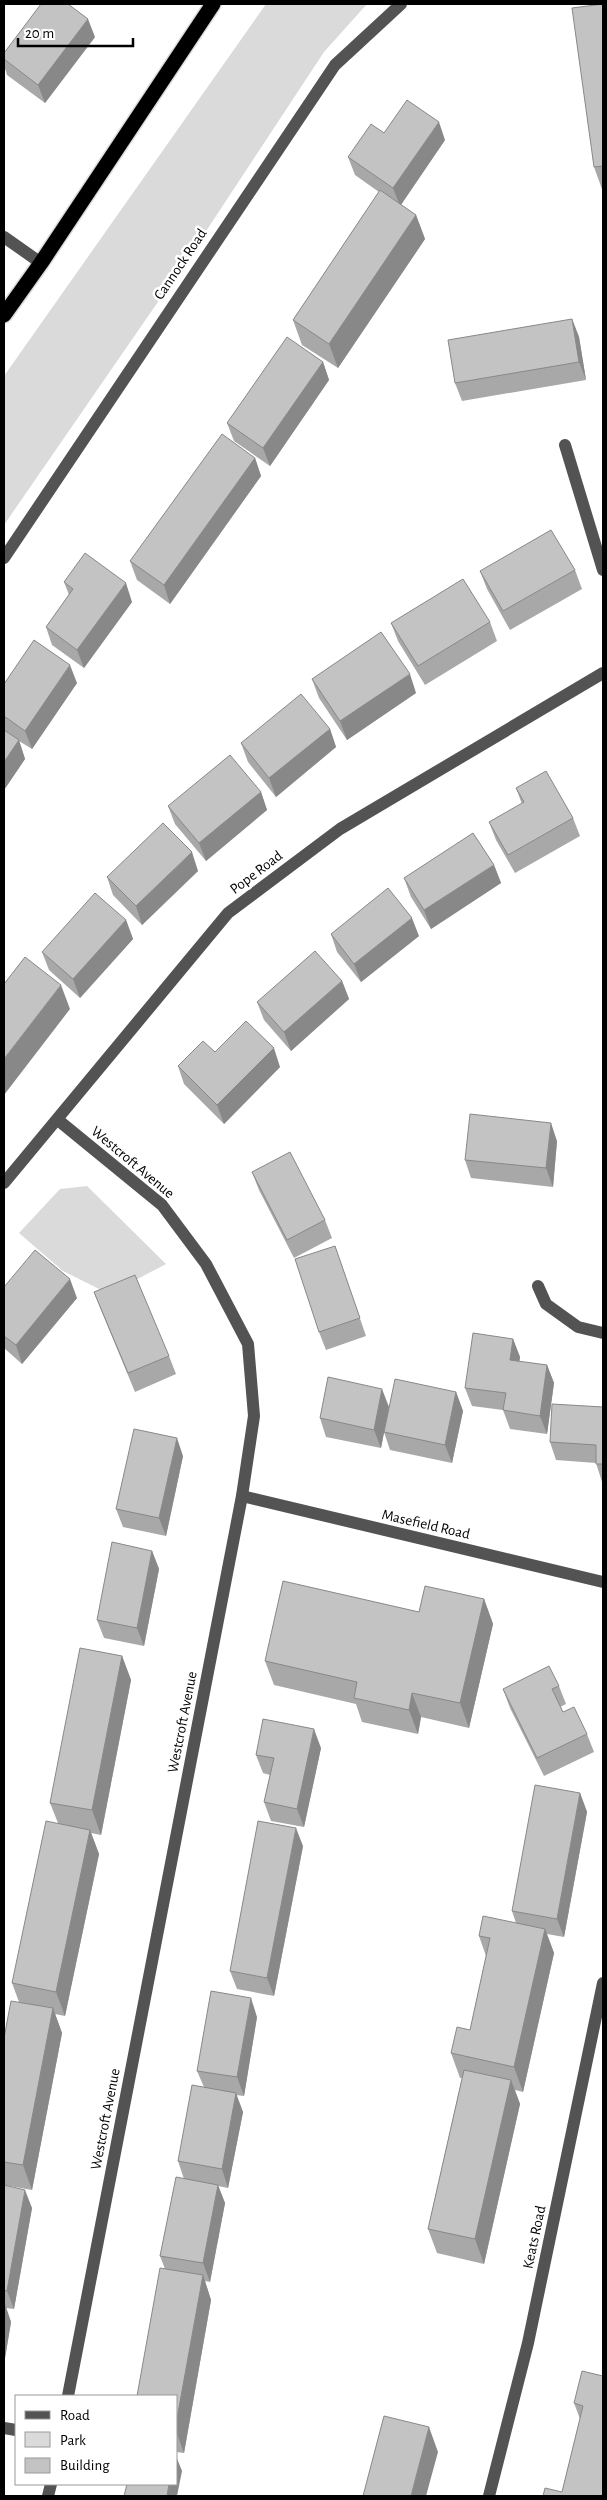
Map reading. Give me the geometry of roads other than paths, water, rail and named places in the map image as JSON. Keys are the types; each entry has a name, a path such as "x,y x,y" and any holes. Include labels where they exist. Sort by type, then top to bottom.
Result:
{"highway":[{"path":"4,315 41,263 213,4"}],"street":[{"name":"Cannock Road","path":"4,558 335,65 402,4"},
{"path":"4,237 41,263"},
{"path":"565,445 603,570"},
{"name":"Pope Road","path":"4,1184 228,913 340,829 603,673"},
{"name":"Westcroft Avenue","path":"58,1120 162,1205 206,1264 248,1344 254,1416 242,1496 68,2395"},
{"path":"538,1286 546,1304 554,1310 578,1327 603,1333"},
{"name":"Masefield Road","path":"242,1496 603,1582"},
{"name":"Keats Road","path":"489,2496 528,2343 603,1983"}]}
